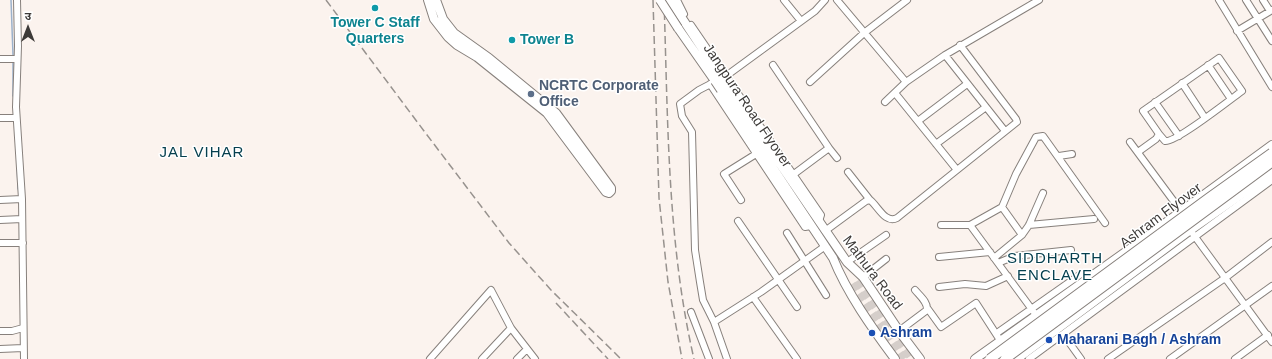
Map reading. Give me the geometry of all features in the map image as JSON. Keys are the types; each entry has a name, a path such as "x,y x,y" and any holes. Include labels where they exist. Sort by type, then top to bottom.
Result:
{"highway":[{"name":"Ashram Flyover","path":"990,359 1209,198 1272,154"},
{"name":"Ashram Flyover","path":"1004,359 1272,162"}],"main road":[{"path":"428,0 434,19 448,37 457,45 477,57 547,113 606,192 609,193 611,188 556,113 489,58 454,33 443,18 436,0"},
{"name":"Jangpura Road Flyover","path":"660,0 809,223"},
{"name":"Jangpura Road Flyover","path":"670,0 817,219"},
{"path":"975,359 1000,341 1034,312 1096,272 1272,145"},
{"path":"1017,359 1143,264 1272,173"},
{"path":"1212,188 1225,206"},
{"name":"Mathura Road","path":"817,219 847,262 857,281 899,331 920,359"},
{"name":"Mathura Road","path":"809,223 833,258 840,277 882,342 895,359"},
{"path":"833,258 857,281"},
{"path":"993,346 1004,359"}],"street":[{"path":"17,0 18,46 16,59 16,118 24,243 24,359"},
{"path":"677,0 681,11 821,215 817,219"},
{"path":"784,0 801,21"},
{"path":"727,359 714,322 703,300 695,250 692,132 682,116 680,104 710,84 726,76 815,11 825,0"},
{"path":"837,0 906,82"},
{"path":"810,82 864,33 907,0"},
{"path":"885,102 906,82 960,45 1039,0"},
{"path":"1218,0 1271,84"},
{"path":"1246,0 1272,41"},
{"path":"1237,31 1271,11 1263,0"},
{"path":"848,172 870,200 888,219 893,220 1018,121 960,45"},
{"path":"945,55 1005,131"},
{"path":"1219,58 1242,91 1179,136 1168,142 1165,141 1159,134 1143,111 1182,83 1219,58"},
{"path":"0,59 16,59"},
{"path":"773,65 837,158"},
{"path":"1208,65 1231,99"},
{"path":"1182,83 1205,118"},
{"path":"710,84 805,227 809,223"},
{"path":"918,121 967,84"},
{"path":"895,93 957,170"},
{"path":"1155,102 1179,136"},
{"path":"936,144 986,107"},
{"path":"0,118 16,118"},
{"path":"1138,152 1156,139 1159,134"},
{"path":"941,225 970,225 1002,207 1016,174 1036,137 1043,136 1059,156 1105,223"},
{"path":"1130,142 1181,211"},
{"path":"794,174 829,148"},
{"path":"741,200 724,174 756,154"},
{"path":"1059,156 1072,154"},
{"path":"1029,359 1194,235 1272,180"},
{"path":"939,257 992,255 1022,235 1029,225 1043,193"},
{"path":"0,200 22,199"},
{"path":"825,231 866,201 870,200"},
{"path":"1002,207 1022,235"},
{"path":"0,220 22,219"},
{"path":"1029,225 1094,219"},
{"path":"738,221 797,307"},
{"path":"970,225 1034,312 997,333"},
{"path":"787,233 826,295"},
{"path":"847,262 886,235"},
{"path":"1194,235 1272,342"},
{"path":"1108,359 1225,278 1272,242"},
{"path":"0,243 24,243"},
{"path":"714,322 753,297 824,246"},
{"path":"998,263 1015,256 1071,250"},
{"path":"857,281 886,259"},
{"path":"939,287 965,284 986,286 1008,276"},
{"path":"1170,359 1272,286"},
{"path":"430,359 491,290 511,328 535,359"},
{"path":"915,290 925,302 928,309 941,327 976,303 997,333 1000,341"},
{"path":"753,297 797,359"},
{"path":"899,331 928,309"},
{"path":"691,312 709,359"},
{"path":"0,331 12,331 23,328"},
{"path":"482,359 511,328"},
{"path":"1064,334 1081,359"},
{"path":"1235,359 1268,335"},
{"path":"0,349 23,348"},
{"path":"517,359 527,349"}],"waterway":[{"path":"11,0 13,55"},
{"path":"13,63 13,96"},
{"path":"17,160 18,189"}],"tunnel":[{"path":"857,281 912,359"},
{"path":"852,284 904,359"}],"railway":[{"path":"326,0 509,243 551,290 621,359"},
{"path":"653,0 659,198 668,282 682,359"},
{"path":"664,0 670,181 678,270 694,359"},
{"path":"556,303 608,359"}],"place":[{"name":"Tower C Staff Quarters","path":"375,8"},
{"name":"Tower B","path":"512,40"},
{"name":"NCRTC Corporate Office","path":"531,94"},
{"name":"Ashram","path":"872,333"},
{"name":"Maharani Bagh / Ashram","path":"1049,340"}],"district":[{"name":"JAL VIHAR","path":"202,153"},
{"name":"SIDDHARTH ENCLAVE","path":"1055,268"}]}
